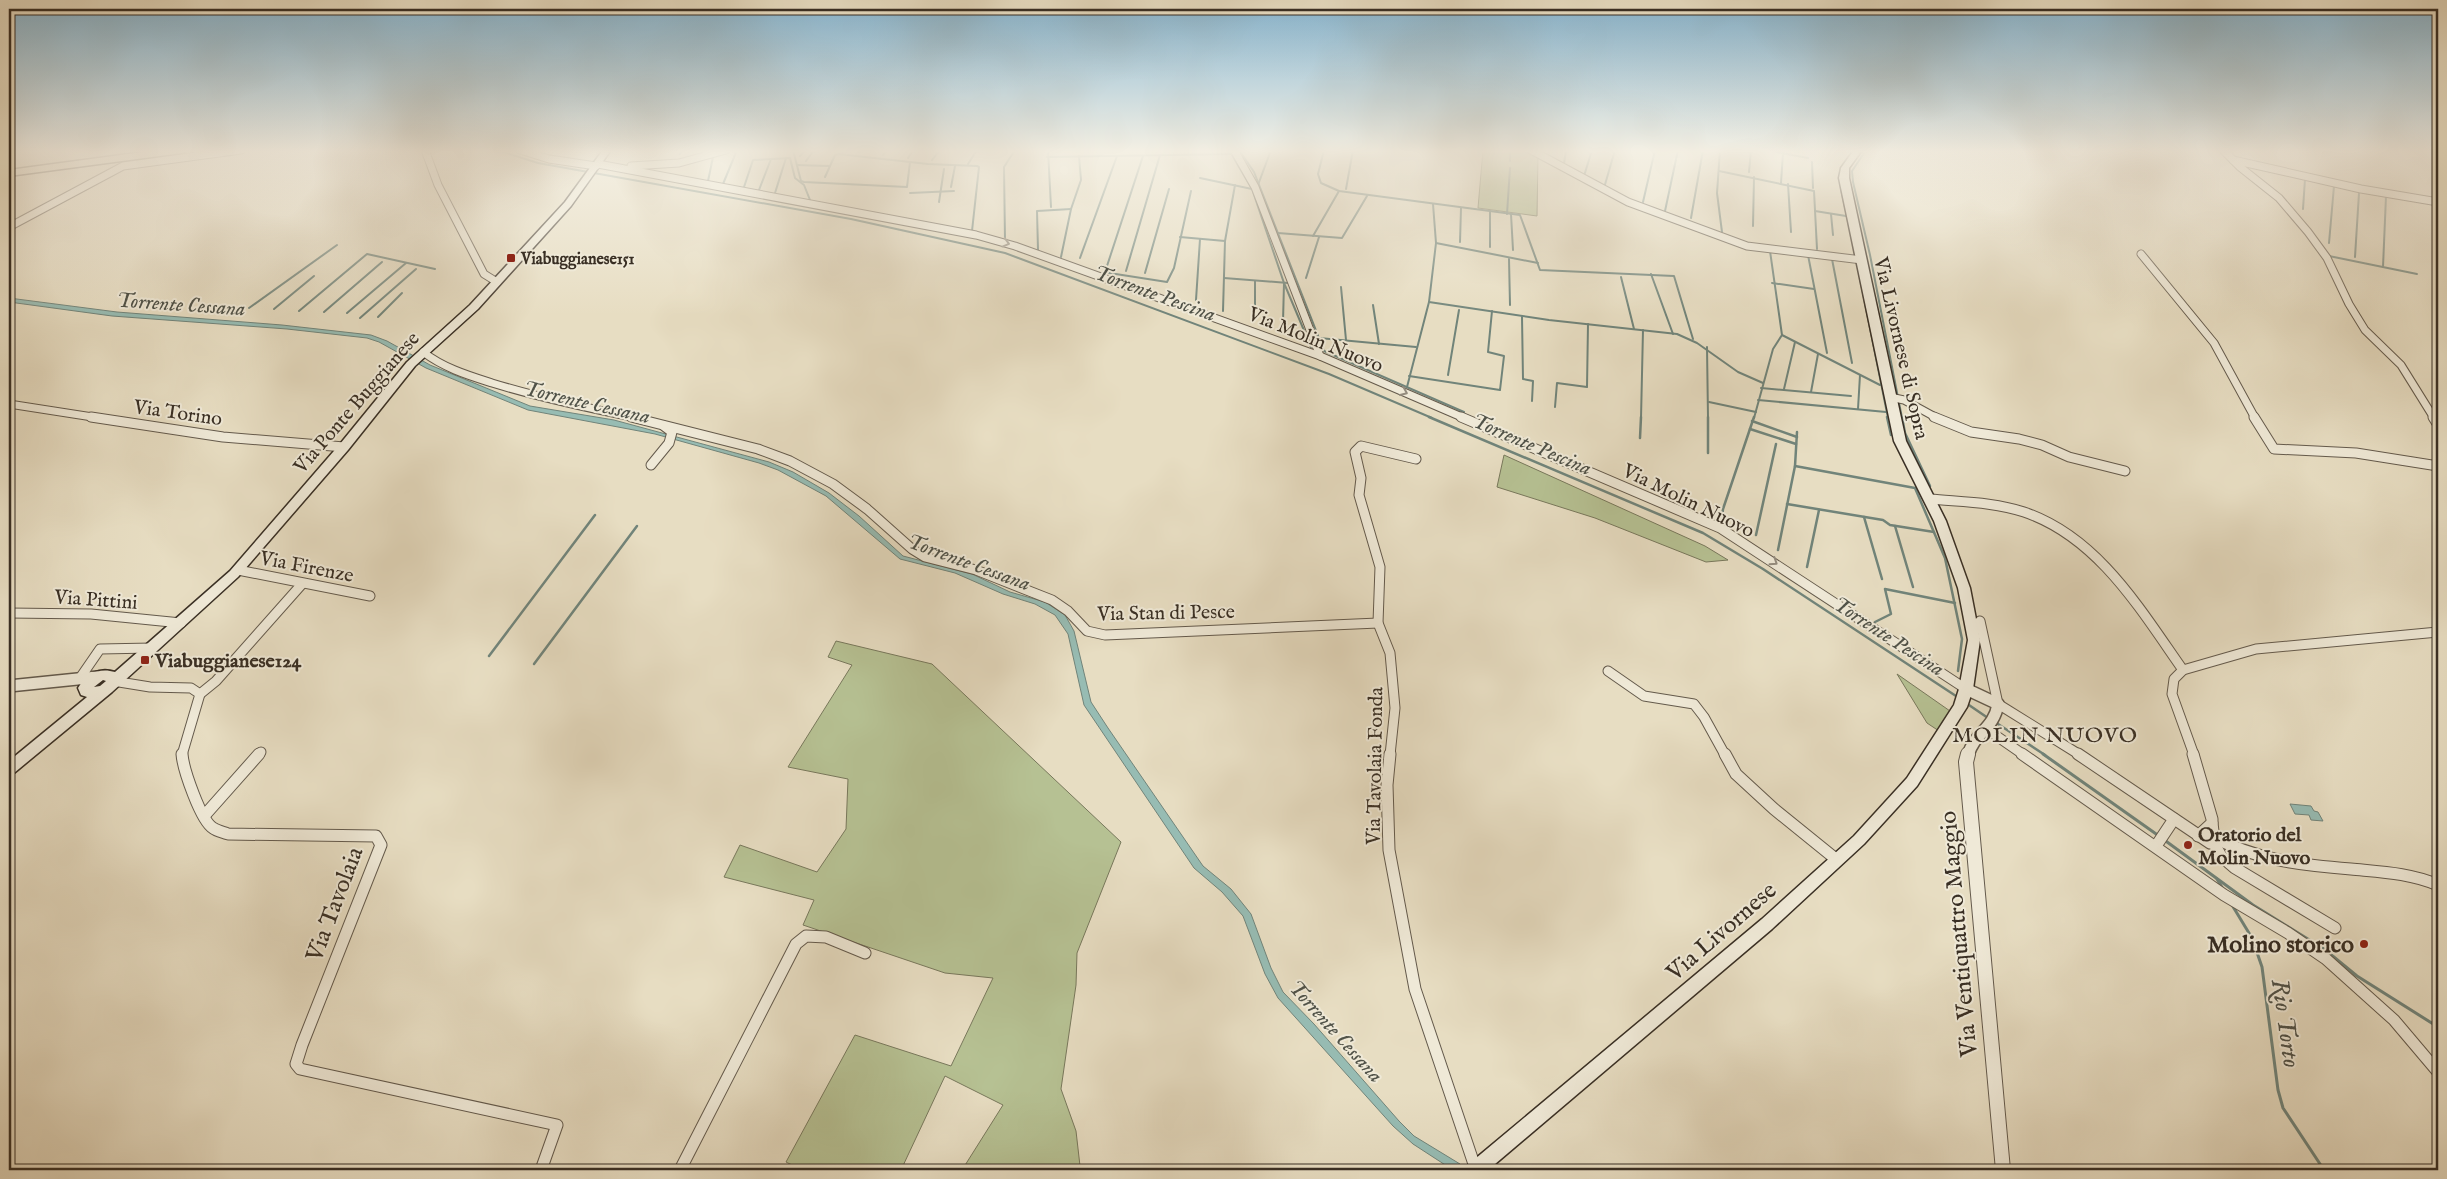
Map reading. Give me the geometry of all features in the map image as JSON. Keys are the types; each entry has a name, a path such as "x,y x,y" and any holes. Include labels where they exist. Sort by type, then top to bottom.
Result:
{"main road":[{"name":"Via Ponte Buggianese","path":"57,728 105,680 147,653 238,570 418,358 474,306 567,205"},
{"name":"Via Livornese di Sopra","path":"1850,205 1900,441 1930,499 1964,588 1974,640 1963,698"},
{"path":"9,770 57,728 80,702 84,686 95,693 105,680"},
{"name":"Via Livornese","path":"1475,1170 1767,924 1859,840 1912,782 1963,698"}],"street":[{"path":"9,227 50,205"},
{"path":"450,205 484,274 497,282"},
{"name":"Via Molin Nuovo","path":"814,205 976,235 1016,246 1320,356 1720,528 1963,698"},
{"path":"1262,205 1320,356"},
{"path":"1636,205 1747,246 1862,260"},
{"path":"2286,205 2327,258 2365,330 2401,365 2438,425"},
{"path":"2141,254 2214,343 2267,441 2274,449 2309,453 2356,453 2438,466"},
{"name":"Via Stan di Pesce","path":"418,358 543,399 657,422 758,449 802,466 833,484 867,509 912,549 925,557 976,570 1052,600 1068,612 1087,631 1105,634 1378,623"},
{"path":"1890,397 1904,400 1946,423 1972,432 2019,439 2042,445 2069,457 2125,471"},
{"name":"Via Torino","path":"9,404 223,437 344,447"},
{"path":"651,465 669,443 672,433 670,429 657,422"},
{"name":"Via Tavolaia Fonda","path":"1416,459 1361,446 1355,452 1361,478 1359,495 1380,567 1378,623 1390,653 1395,708 1387,784 1389,850 1414,989 1475,1170"},
{"path":"1930,499 2024,512 2064,530 2092,552 2133,601 2183,670"},
{"name":"Via Firenze","path":"238,570 370,596"},
{"path":"105,680 150,686 191,688 200,694 216,681 302,584"},
{"name":"Via Pittini","path":"9,613 91,614 181,624"},
{"path":"1980,621 1998,704"},
{"path":"2335,928 2235,868 2221,856 2213,840 2212,821 2208,805 2172,694 2174,678 2183,670 2256,649 2438,632"},
{"path":"9,686 35,684 84,686 100,649 117,647 147,653"},
{"path":"1608,670 1644,696 1694,704 1704,717 1736,774 1774,809 1837,860"},
{"name":"Via Tavolaia","path":"200,694 182,755 185,772 204,816 212,828 228,834 376,836 381,845 296,1064 300,1069 557,1125 541,1170"},
{"path":"1963,698 1998,704 2023,717 2174,819 2213,840 2266,858 2295,864 2416,876 2438,885"},
{"name":"Via Ventiquattro Maggio","path":"1998,704 1990,724 1971,745 1966,762 2003,1170"},
{"path":"1990,724 2227,896 2307,945 2334,966 2420,1047 2438,1072"},
{"path":"204,816 261,752"},
{"path":"2157,845 2174,819"},
{"path":"2200,834 2212,821"},
{"path":"680,1170 796,944 806,936 826,937 866,953"}],"green space":[{"path":"1478,205 1537,205 1537,216 1478,208"},
{"path":"1504,455 1705,546 1728,560 1706,562 1595,518 1497,487"},
{"path":"836,641 932,664 1121,842 1077,953 1076,985 1061,1089 1076,1131 1080,1166 1077,1170 962,1170 1003,1105 945,1076 901,1170 802,1170 786,1162 855,1035 951,1066 993,978 945,973 803,925 814,900 724,877 740,845 817,872 846,829 848,779 788,767 852,665 828,657"},
{"path":"1897,674 1950,711 1939,731 1927,723"}],"water":[{"path":"9,298 117,312 282,325 371,335 387,341 430,365 530,406 614,420 769,462 793,472 829,493 859,516 903,556 972,574 1010,592 1045,602 1065,615 1074,631 1091,702 1108,728 1203,866 1231,889 1251,914 1271,968 1283,992 1414,1136 1460,1164 1464,1170 1453,1170 1413,1144 1393,1126 1278,998 1265,974 1243,916 1222,892 1194,868 1084,705 1068,634 1055,615 1035,604 1003,594 955,573 900,559 826,496 778,470 655,434 528,410 426,368 379,342 367,338 287,329 112,316 9,302"},
{"path":"2290,804 2311,806 2314,811 2318,812 2323,821 2311,820 2309,815 2295,814"}],"waterway":[{"name":"Torrente Pescina","path":"773,205 851,219 1005,253 1329,374 1432,418"},
{"path":"972,231 975,205"},
{"path":"1005,205 1005,240"},
{"path":"1071,209 1072,205"},
{"path":"1080,258 1099,205"},
{"path":"1107,266 1127,205"},
{"path":"1126,271 1145,205"},
{"path":"1145,273 1164,205"},
{"path":"1181,237 1188,205"},
{"path":"1225,241 1231,205"},
{"path":"1257,205 1284,283"},
{"path":"1267,205 1324,351 1464,412"},
{"path":"1313,236 1331,205"},
{"path":"1313,236 1342,238 1362,205"},
{"path":"1433,205 1436,243"},
{"path":"1445,205 1490,211"},
{"path":"1507,213 1508,205"},
{"path":"1665,211 1666,205"},
{"path":"1691,218 1693,205"},
{"path":"1719,205 1722,232"},
{"path":"1753,205 1753,226"},
{"path":"1789,205 1791,232"},
{"path":"1815,205 1815,211"},
{"path":"1845,205 1850,230"},
{"path":"1858,205 1902,418"},
{"path":"2329,243 2332,205"},
{"path":"2355,257 2358,205"},
{"path":"2383,267 2386,205"},
{"path":"1460,242 1461,208"},
{"path":"1038,250 1037,211 1071,209"},
{"path":"1061,257 1071,209"},
{"path":"1490,211 1507,213"},
{"path":"1490,211 1490,247"},
{"path":"1815,211 1846,216"},
{"path":"1815,211 1817,249"},
{"path":"1507,213 1520,215 1537,263"},
{"path":"1511,214 1513,250"},
{"path":"1831,214 1833,235"},
{"path":"1278,233 1313,236"},
{"path":"1103,272 1167,282 1174,268 1181,237"},
{"path":"1181,237 1225,241"},
{"path":"1306,278 1319,237"},
{"path":"1196,300 1200,239"},
{"path":"1223,311 1225,241"},
{"path":"1429,302 1436,243"},
{"path":"1436,243 1537,263"},
{"name":"Torrente Cessana","path":"249,308 337,245"},
{"path":"1770,251 1775,283"},
{"path":"299,311 367,254 435,269"},
{"path":"1808,255 1827,353"},
{"path":"2329,256 2417,274"},
{"path":"1509,259 1510,305"},
{"path":"1832,259 1852,363"},
{"path":"324,312 382,262"},
{"path":"347,313 406,263"},
{"path":"1537,263 1540,270 1651,275"},
{"path":"360,318 416,269"},
{"path":"1651,275 1674,276 1693,339"},
{"path":"1651,275 1673,334"},
{"path":"274,309 314,276"},
{"path":"1621,277 1634,329"},
{"path":"1224,278 1284,283"},
{"path":"1860,278 1888,418"},
{"path":"1255,281 1255,319"},
{"path":"1283,322 1284,283"},
{"path":"1284,283 1288,283"},
{"path":"1284,283 1311,347"},
{"path":"1775,283 1814,289"},
{"path":"1775,283 1782,335"},
{"path":"1341,287 1346,340"},
{"path":"378,317 402,293"},
{"path":"1410,376 1429,302"},
{"path":"1429,302 1492,311"},
{"path":"1373,305 1379,344"},
{"path":"1448,375 1459,310"},
{"path":"1410,376 1500,390 1504,356 1488,352 1492,311"},
{"path":"1492,311 1588,324"},
{"path":"1522,317 1523,379 1533,381 1532,401"},
{"path":"1555,407 1557,383 1587,387 1588,324"},
{"path":"1588,324 1643,330"},
{"path":"1641,418 1643,330"},
{"path":"1643,330 1673,334"},
{"path":"1673,334 1697,343 1707,350"},
{"path":"1762,388 1773,349 1782,335"},
{"path":"1782,335 1880,385"},
{"path":"1319,338 1379,344"},
{"path":"1784,389 1795,342"},
{"path":"1379,344 1416,347"},
{"path":"1707,350 1738,372 1763,383"},
{"path":"1707,350 1708,418"},
{"path":"1811,392 1818,354"},
{"path":"1858,409 1860,375"},
{"path":"1407,387 1410,376"},
{"path":"1759,400 1762,388"},
{"path":"1762,388 1851,396"},
{"path":"1756,412 1759,400"},
{"path":"1759,400 1886,412"},
{"path":"1709,402 1756,412"},
{"path":"1754,418 1756,412"},
{"name":"Torrente Pescina","path":"1429,417 1703,533 1763,569 1959,698"},
{"path":"1640,438 1641,417"},
{"path":"1753,421 1754,417"},
{"path":"1887,417 1891,435"},
{"path":"1902,417 1905,433 1930,486"},
{"path":"1708,418 1708,453"},
{"path":"1721,525 1723,509 1753,421"},
{"path":"1753,421 1797,437"},
{"path":"1750,429 1796,444"},
{"path":"1797,432 1797,437"},
{"path":"1795,466 1797,437"},
{"path":"1756,535 1776,444"},
{"path":"1787,504 1795,466"},
{"path":"1795,466 1915,488 1934,532"},
{"path":"1778,550 1787,504"},
{"path":"1787,504 1883,520 1890,525 1934,532"},
{"path":"1807,567 1819,510"},
{"path":"489,656 595,515"},
{"path":"1864,517 1882,579"},
{"path":"534,664 637,526"},
{"path":"1895,526 1913,587"},
{"path":"1934,532 1945,558 1954,603"},
{"path":"1875,622 1891,614 1885,589 1954,603"},
{"path":"1954,603 1962,639 1958,671"},
{"name":"Torrente Pescina","path":"1966,703 1988,718"},
{"name":"Torrente Pescina","path":"1995,722 2045,755"},
{"name":"Torrente Pescina","path":"2043,754 2159,836"},
{"name":"Torrente Pescina","path":"2163,839 2253,905 2324,949 2357,976 2438,1027"},
{"name":"Torrente Pescina","path":"2217,879 2223,889"},
{"name":"Rio Torto","path":"2232,905 2252,938 2262,967 2278,1090 2283,1108 2324,1170"}],"place":[{"name":"Viabuggianese151","path":"511,258"},
{"name":"Viabuggianese124","path":"145,660"},
{"name":"Oratorio del Molin Nuovo","path":"2188,845"},
{"name":"Molino storico","path":"2364,944"}],"district":[{"name":"MOLIN NUOVO","path":"2045,734"}]}
